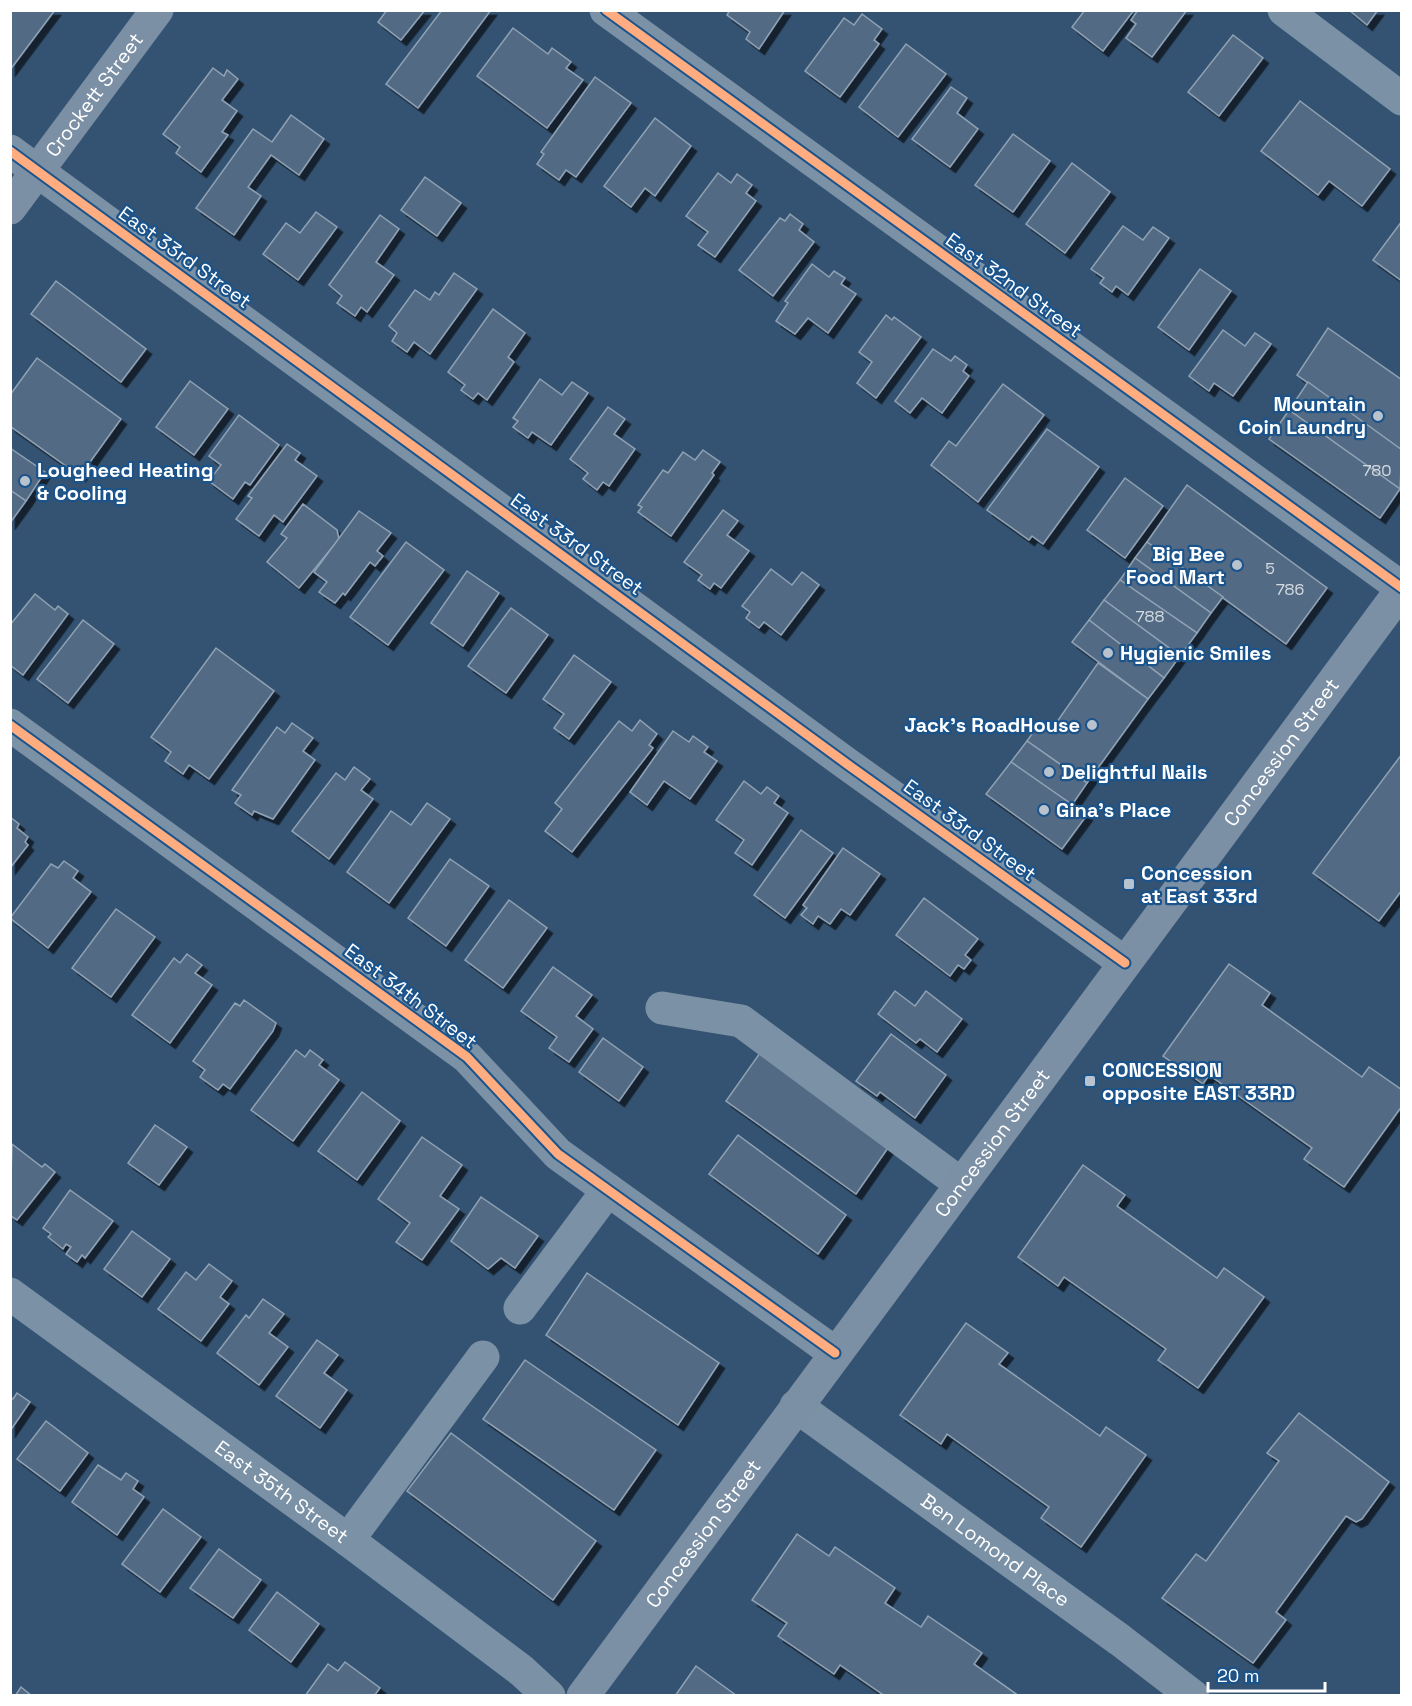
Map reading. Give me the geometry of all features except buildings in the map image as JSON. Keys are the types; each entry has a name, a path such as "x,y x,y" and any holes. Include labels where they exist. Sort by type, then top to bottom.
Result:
{"main road":[{"name":"Crockett Street","path":"10,208 157,10"},
{"name":"Concession Street","path":"583,1695 1401,588"}],"street":[{"name":"East 32nd Street","path":"606,10 1401,588"},
{"path":"1284,10 1401,99"},
{"name":"East 33rd Street","path":"10,151 847,764 1125,963"},
{"name":"East 34th Street","path":"10,725 467,1058 558,1154 835,1353"},
{"path":"662,1008 741,1021 961,1184"},
{"path":"520,1308 608,1190"},
{"name":"East 35th Street","path":"10,1294 348,1540 522,1671 549,1695"},
{"path":"348,1540 483,1358"},
{"name":"Ben Lomond Place","path":"796,1406 1193,1695"}],"cycle path":[{"path":"606,10 1402,588"},
{"path":"10,151 847,764 1125,963"},
{"path":"10,725 467,1057 558,1154 835,1353"}],"place":[{"name":"Mountain Coin Laundry","path":"1378,416"},
{"name":"Lougheed Heating & Cooling","path":"25,481"},
{"name":"Big Bee Food Mart","path":"1237,565"},
{"name":"Hygienic Smiles","path":"1108,653"},
{"name":"Jack's RoadHouse","path":"1092,725"},
{"name":"Delightful Nails","path":"1049,772"},
{"name":"Gina's Place","path":"1044,810"},
{"name":"Concession at East 33rd","path":"1129,884"},
{"name":"CONCESSION opposite EAST 33RD","path":"1090,1081"}]}
